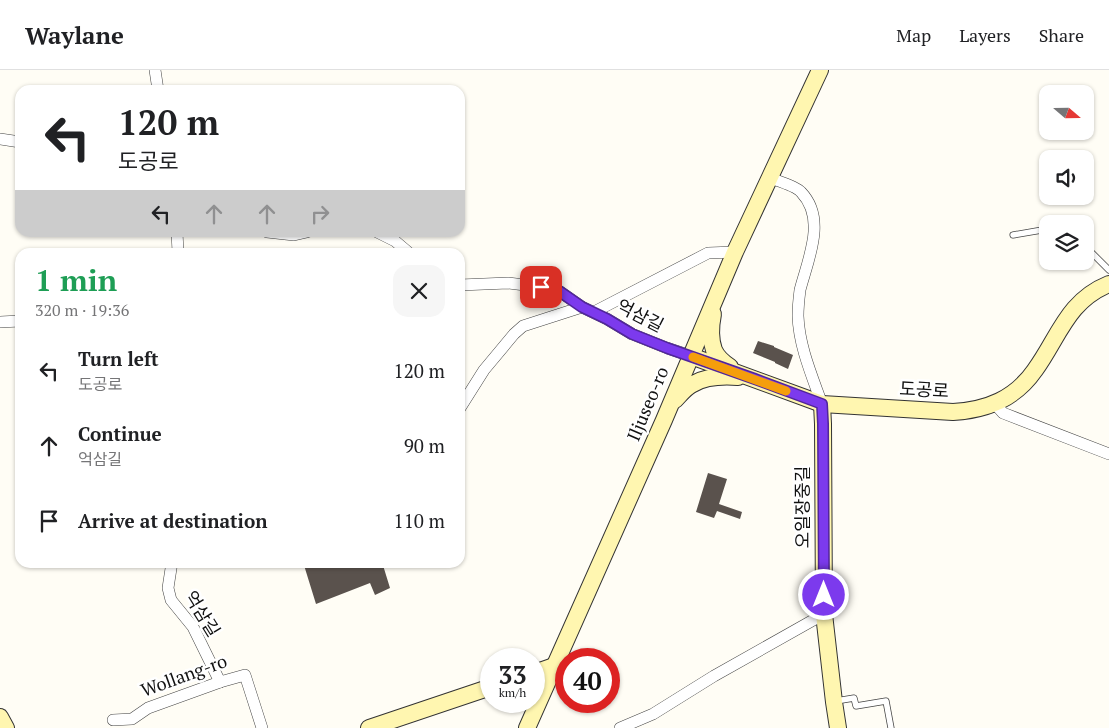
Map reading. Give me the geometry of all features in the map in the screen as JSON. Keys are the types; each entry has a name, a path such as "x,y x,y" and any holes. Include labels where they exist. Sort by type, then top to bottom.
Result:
{"main road":[{"name":"Iljuseo-ro","path":"527,728 664,420 718,290 820,70"},
{"name":"도공로","path":"691,356 822,404 964,412 999,408 1028,380 1070,314 1086,298 1109,284"},
{"path":"718,290 713,318 712,336 714,350 729,367 755,379"},
{"path":"664,420 673,403 694,383 726,376 755,379"},
{"name":"오일장중길","path":"822,404 824,614 838,728"},
{"path":"545,669 554,666"},
{"path":"369,728 480,691"}],"street":[{"path":"155,70 157,85"},
{"path":"0,139 15,141"},
{"path":"770,178 801,190 812,207 815,227 811,252 800,291 798,316 802,347 822,404"},
{"path":"387,237 403,248"},
{"path":"594,312 708,253 735,252"},
{"name":"억삼길","path":"465,285 508,283 559,291 582,307 632,334 691,356"},
{"path":"465,400 484,370 523,326 582,307"},
{"path":"0,322 15,321"},
{"path":"999,408 1109,454"},
{"name":"억삼길","path":"171,568 168,588 171,600 194,627 220,682"},
{"path":"620,728 653,714 714,676 824,614"},
{"name":"Wollang-ro","path":"113,720 132,719 148,708 245,675 262,728"}],"lane":[{"path":"1013,235 1039,231"},
{"path":"1094,255 1109,270"},
{"path":"834,702 854,698 856,706 886,701 891,728"}],"building":[{"path":"758,341 793,355 788,369 753,353"},
{"path":"708,473 727,479 719,504 742,512 740,519 717,511 714,518 696,512"},
{"path":"305,568 384,568 390,588 375,595 370,583 316,604"}],"slow traffic":[{"path":"693,357 786,391"}],"route":[{"path":"541,287 559,291 582,307 632,334 822,404 824,595"}]}
